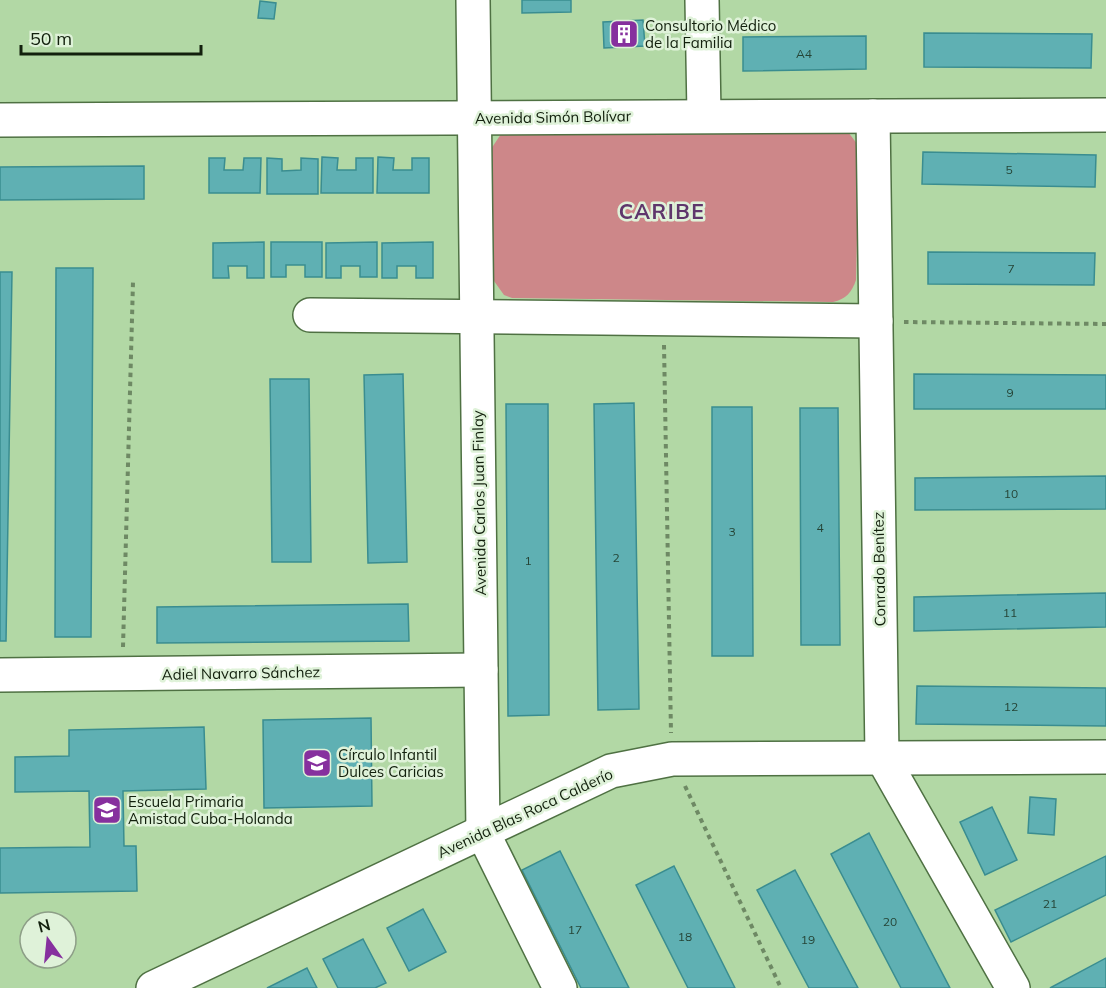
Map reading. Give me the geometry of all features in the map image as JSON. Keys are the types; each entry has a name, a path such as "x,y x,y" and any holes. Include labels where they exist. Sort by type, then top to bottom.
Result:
{"street":[{"name":"Avenida Carlos Juan Finlay","path":"473,0 483,833 560,988"},
{"path":"702,0 704,115"},
{"name":"Avenida Simón Bolívar","path":"0,120 704,115 1106,115"},
{"name":"Conrado Benítez","path":"873,116 882,758 1013,988"},
{"path":"310,315 876,321"},
{"name":"Adiel Navarro Sánchez","path":"0,675 481,670"},
{"name":"Avenida Blas Roca Calderío","path":"153,988 611,771 672,759 1106,757"}],"path":[{"path":"122,675 133,282"},
{"path":"664,319 672,759 781,988"},
{"path":"876,321 1106,324"}],"shaded area":[{"path":"848,132 858,145 859,154 856,280 848,294 838,301 512,298 504,295 494,281 491,149 501,134"}],"building":[{"path":"522,0 571,0 571,12 522,13"},
{"path":"260,1 276,3 274,19 258,18"},
{"name":"Consultorio Médico de la Familia","path":"643,20 645,46 604,48 603,22"},
{"path":"924,33 1092,34 1091,68 924,67"},
{"path":"866,36 866,69 743,71 743,37"},
{"path":"923,152 1096,155 1095,187 922,184"},
{"path":"322,157 338,158 337,170 356,170 356,158 373,158 373,193 321,193"},
{"path":"378,157 394,158 393,170 412,170 412,158 429,158 429,193 377,193"},
{"path":"209,158 225,158 224,170 243,170 244,158 261,158 260,193 209,193"},
{"path":"267,158 282,159 282,171 301,170 301,158 318,159 318,194 267,194"},
{"path":"144,166 144,199 0,200 0,167"},
{"path":"264,242 264,278 247,278 247,266 228,266 229,278 213,278 213,243"},
{"path":"271,242 322,242 322,277 305,277 305,265 286,265 286,277 271,277"},
{"path":"377,242 377,277 360,277 360,266 341,266 341,278 326,278 326,243"},
{"path":"433,242 433,278 416,278 416,266 397,266 397,278 382,278 382,243"},
{"path":"928,252 1095,253 1094,285 928,284"},
{"path":"56,268 93,268 91,637 55,637"},
{"path":"0,272 12,272 6,641 0,641"},
{"path":"403,374 407,562 368,563 364,375"},
{"path":"914,374 1106,375 1106,409 914,409"},
{"path":"270,379 309,379 311,562 272,562"},
{"path":"634,403 639,709 598,710 594,404"},
{"path":"506,404 548,404 549,715 508,716"},
{"path":"712,407 752,407 753,656 712,656"},
{"path":"800,408 838,408 840,645 801,645"},
{"path":"1106,476 1106,509 915,510 915,478"},
{"path":"1106,593 1106,627 914,631 914,597"},
{"path":"408,604 409,641 157,643 157,607"},
{"path":"917,686 1106,688 1106,726 916,724"},
{"name":"Círculo Infantil Dulces Caricias","path":"371,718 372,806 264,808 263,720"},
{"path":"204,727 206,789 123,791 124,846 136,846 137,891 0,893 0,848 90,847 89,791 15,792 15,757 69,756 69,730"},
{"path":"1030,797 1056,799 1054,835 1028,833"},
{"path":"992,807 1017,860 985,875 960,822"},
{"path":"869,833 950,988 901,988 831,854"},
{"path":"560,851 629,988 581,988 522,870"},
{"path":"1106,856 1106,895 1011,942 995,910"},
{"path":"674,866 735,988 688,988 636,885"},
{"path":"795,870 858,988 809,988 757,890"},
{"path":"423,909 446,952 409,971 387,928"},
{"path":"363,939 386,983 375,988 338,988 323,959"},
{"path":"1106,958 1106,988 1050,988"},
{"path":"307,968 317,988 267,988"}],"place":[{"name":"Consultorio Médico de la Familia","path":"624,34"},
{"name":"Círculo Infantil Dulces Caricias","path":"317,763"},
{"name":"Escuela Primaria Amistad Cuba-Holanda","path":"107,810"}],"district":[{"name":"CARIBE","path":"662,211"}]}
